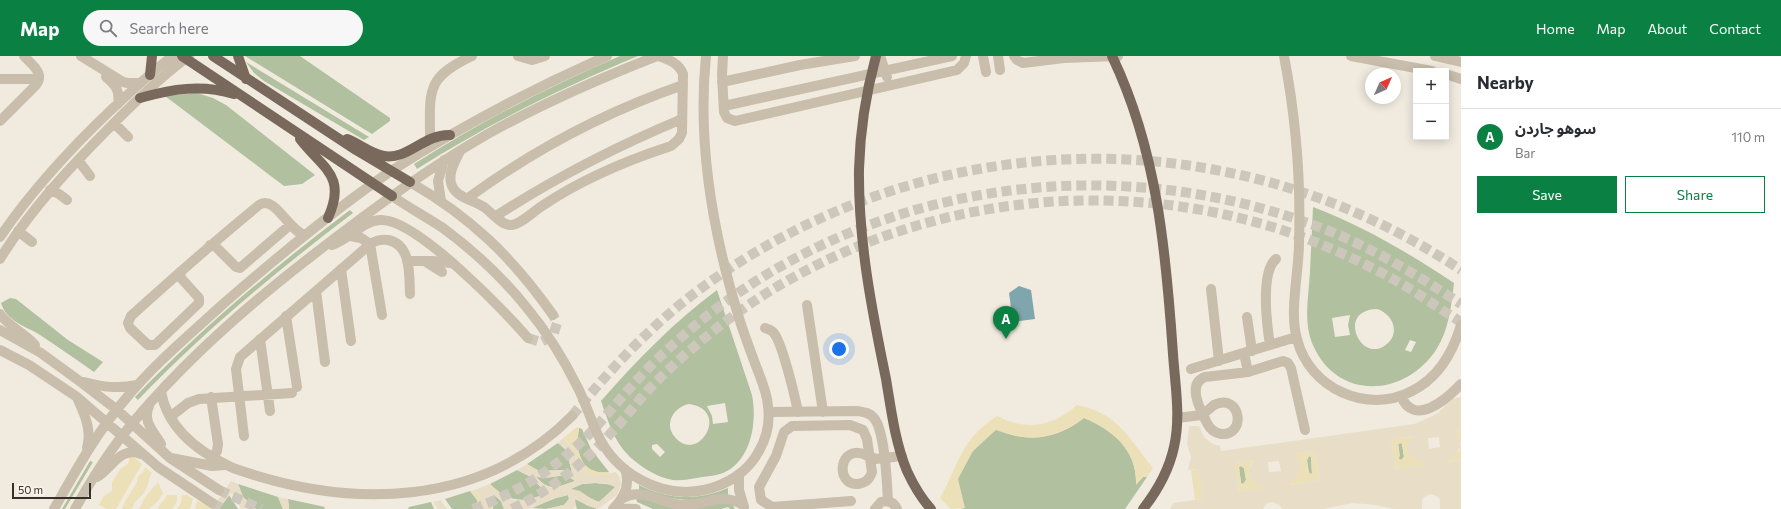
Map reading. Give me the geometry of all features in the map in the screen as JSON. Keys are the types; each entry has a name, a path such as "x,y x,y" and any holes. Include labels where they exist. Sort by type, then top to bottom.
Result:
{"main road":[{"path":"150,74 152,56"},
{"path":"213,56 332,135 410,182"},
{"path":"238,56 246,79"},
{"path":"876,56 869,83 862,126 859,169 860,212 871,299 902,456 913,483 931,509"},
{"path":"1112,56 1138,120 1155,188 1168,288 1177,418 1174,446 1170,460 1159,486 1143,509"},
{"path":"186,57 244,98 392,196"},
{"path":"140,98 175,89 198,88 222,91 244,98"},
{"path":"294,131 306,148 326,166 332,177 335,195 333,207 328,218"},
{"path":"332,135 352,141 379,155 390,157 406,153 430,139 450,135"}],"street":[{"path":"24,56 38,71 39,79"},
{"path":"0,237 25,202 54,167 150,74 173,56"},
{"path":"430,139 430,98 434,85 446,70 472,56"},
{"path":"518,56 532,60 545,56"},
{"path":"54,509 86,452 116,409 137,385 192,333 305,235 373,184 450,135 504,104 544,84 607,56"},
{"path":"75,509 92,480 122,436 161,392 239,316 323,248 410,182 444,160 523,115 562,96 658,56 674,63 680,68 683,74 681,136 674,144 634,158 589,178 540,206 514,225 504,224 483,206 456,192 450,181 451,173 460,151"},
{"path":"392,196 435,223 461,242 513,291 533,315 556,348 579,389 603,444 609,453 625,469 639,479 654,486 678,491 701,490 724,484 739,474 752,462 761,447 767,430 769,412 765,390 750,351 729,284 710,197 704,118 706,56"},
{"path":"723,56 722,82 724,112 727,118 735,121 957,70 964,63 966,56"},
{"path":"722,82 800,65 855,56"},
{"path":"880,56 886,71 889,85"},
{"path":"724,106 952,56"},
{"path":"983,56 986,72"},
{"path":"998,56 1000,70"},
{"path":"1014,56 1017,60 1023,63 1064,58 1118,56"},
{"path":"1284,56 1293,110 1299,177 1299,244 1294,324 1296,338 1303,356 1309,366 1334,389 1350,396 1367,400 1390,399 1401,396 1422,386 1439,370 1452,348 1461,325"},
{"path":"1351,56 1393,62 1419,68"},
{"path":"1435,56 1461,62"},
{"path":"0,259 18,231 50,190 114,123 186,57"},
{"path":"84,58 123,82 141,83"},
{"path":"84,58 116,87 118,92 118,104"},
{"path":"1449,75 1461,78"},
{"path":"0,79 39,79"},
{"path":"0,121 39,79"},
{"path":"468,198 518,163 571,132 626,106 683,85"},
{"path":"496,216 586,163 682,119"},
{"path":"114,123 128,137"},
{"path":"78,160 90,176"},
{"path":"441,201 438,181 444,160"},
{"path":"410,182 441,201 478,228 511,260 554,314"},
{"path":"50,190 68,200"},
{"path":"180,272 181,278 199,300 198,305 180,320 155,345 150,346 130,328 128,323 131,316 210,245 262,203 269,203 272,205 297,232 305,235"},
{"path":"323,248 350,236 369,223 388,220 405,228 452,263 496,302 528,338"},
{"path":"210,245 216,247 236,268 240,268 290,225"},
{"path":"18,231 32,242"},
{"path":"350,236 361,238 370,244 382,315"},
{"path":"244,436 236,364 243,354 260,338 370,244 384,240 393,242 401,247 407,261 410,294"},
{"path":"1270,345 1267,315 1267,284 1270,267 1276,259"},
{"path":"407,261 422,260 452,263"},
{"path":"422,260 442,272"},
{"path":"341,269 351,341"},
{"path":"1212,289 1219,360"},
{"path":"316,291 325,362"},
{"path":"807,304 823,412"},
{"path":"0,314 7,323 28,338 41,353"},
{"path":"170,417 188,403 199,399 268,394 295,390 286,316"},
{"path":"1247,317 1248,372"},
{"path":"180,320 192,333"},
{"path":"765,328 772,330 776,336 787,367 798,412"},
{"path":"0,330 41,353 78,380 116,409 167,455 218,490"},
{"path":"260,338 270,411"},
{"path":"1191,369 1296,338"},
{"path":"1,351 29,365 77,397 107,422 141,454 175,480 212,503"},
{"path":"1177,418 1202,415 1214,405 1218,403 1227,403 1235,409 1238,422 1229,432 1220,434 1215,432 1209,426 1199,404 1196,386 1199,380 1205,377 1248,372 1280,361 1286,362 1290,365 1305,430"},
{"path":"78,380 107,387 137,385"},
{"path":"1401,396 1405,403 1412,408 1427,410 1447,397 1461,384"},
{"path":"161,392 164,405 177,427 193,444 212,458 273,485 307,495 328,499 371,501 413,498 455,488 494,472 531,450 572,416"},
{"path":"77,397 88,424 89,438 86,452"},
{"path":"211,397 218,444 217,451 212,458"},
{"path":"149,405 147,410 147,422 151,431 162,445 167,455 212,466 227,465"},
{"path":"769,412 862,412 870,414 874,418 883,451 887,476 888,501"},
{"path":"850,501 813,506 772,507 764,503 759,496 760,483 773,464 782,435 786,429 792,426 857,426 862,430 867,439 872,472 868,480 855,484 844,476 842,467 848,456 852,453 861,453 866,455 876,459 902,456"},
{"path":"92,480 104,472 124,453 133,451 141,454"},
{"path":"613,509 622,498 627,483 625,469"},
{"path":"739,474 739,490 744,507"},
{"path":"175,480 178,493"},
{"path":"622,498 632,494 641,493 666,502 683,505 726,498 744,507"},
{"path":"875,509 881,502 888,501 894,504 897,509"},
{"path":"613,509 636,509"}],"green space":[{"path":"245,56 300,56 390,118 390,121 372,134"},
{"path":"620,56 638,56 525,108 471,137 417,169 414,164 515,106"},
{"path":"246,62 369,137 364,140 264,81 254,73"},
{"path":"197,93 213,98 226,105 315,175 302,184 284,186 165,96"},
{"path":"1313,207 1368,231 1420,261 1454,283 1447,326 1436,350 1422,366 1406,377 1389,384 1371,386 1353,383 1337,375 1323,362 1312,343 1309,334 1307,307","holes":["1377,309 1382,311 1390,318 1394,327 1394,332 1389,342 1379,348 1370,348 1362,344 1357,336 1355,327 1357,318 1364,312","1350,315 1348,325 1350,335 1335,337 1332,318","1410,340 1416,342 1411,352 1405,350"]},
{"path":"350,210 353,213 242,302 189,350 138,400 135,397 160,371 239,299"},
{"path":"717,290 752,395 754,416 751,438 742,457 727,471 712,476 685,480 667,479 650,472 634,461 624,451 612,431 601,401 656,342 701,302","holes":["725,403 728,422 713,424 712,416 707,406","689,404 702,408 708,416 709,425 706,434 700,441 692,444 683,443 674,436 671,431 670,421 672,416 679,408","657,444 665,452 660,457 652,449 652,445"]},
{"path":"10,298 16,299 68,340 103,362 94,372 40,335 12,319 1,303"},
{"path":"1084,418 1095,423 1113,435 1128,451 1135,472 1136,484 1143,477 1147,477 1125,509 960,509 964,508 959,490 959,473 972,452 996,429 1019,436 1042,437 1063,431"},
{"path":"579,428 582,429 591,449 609,472 599,472 586,466 579,453"},
{"path":"558,443 566,450 572,472 564,470 539,471 527,464"},
{"path":"1400,443 1402,444 1404,457 1401,460 1399,459 1398,445"},
{"path":"1309,456 1311,457 1312,474 1309,473 1307,460"},
{"path":"90,461 93,462 65,509 62,509"},
{"path":"1241,466 1244,468 1246,480 1243,484 1241,483 1239,467"},
{"path":"517,470 529,476 545,491 545,494 530,499 516,499 502,494 490,484"},
{"path":"535,476 561,476 575,481 558,487 550,487 545,485"},
{"path":"595,483 614,485 615,488 599,502 578,491 570,489 582,484"},
{"path":"238,484 278,497 283,509 256,509 243,497"},
{"path":"639,485 661,494 672,496 694,497 728,488 728,495 719,495 691,500 678,499 639,490"},
{"path":"470,491 477,500 479,509 452,509 445,499"},
{"path":"229,495 238,509 219,509"},
{"path":"494,495 501,501 504,509 493,509"},
{"path":"568,495 569,499 564,505 546,509 531,508 556,498"},
{"path":"636,498 732,504 735,509 730,509 728,507 721,509 653,509 637,502"},
{"path":"288,499 325,507 324,509 289,509"},
{"path":"574,499 596,507 596,509 577,509"},
{"path":"431,502 434,509 408,509 409,507"}],"sand":[{"path":"1077,405 1104,414 1122,429 1153,468 1147,477 1143,477 1136,485 1136,473 1133,462 1122,443 1105,429 1084,418 1062,431 1042,437 1020,437 996,430 973,451 958,479 965,508 951,509 940,498 968,444 984,425 997,416 1018,424 1038,424 1049,422 1058,418"},
{"path":"577,427 579,428 579,453 586,466 592,470 609,472 610,474 599,476 591,475 585,471 569,444 563,438"},
{"path":"1461,430 1461,443 1453,431"},
{"path":"1415,436 1408,444 1429,464 1395,469 1391,439","holes":["1398,444 1402,444 1404,457 1401,460 1399,459 1400,455"]},
{"path":"1461,443 1461,460 1444,462 1459,451"},
{"path":"1315,451 1320,480 1288,485 1295,478 1293,454","holes":["1309,456 1311,457 1312,474 1308,472 1307,460"]},
{"path":"130,454 142,464 116,509 107,509 99,505 104,496 112,491 112,482 121,468 128,464"},
{"path":"1254,460 1250,466 1250,477 1265,488 1239,492 1235,463","holes":["1241,466 1244,468 1246,480 1243,484 1241,483 1239,467"]},
{"path":"145,467 152,473 146,489 134,503 132,509 122,509 126,499 136,484 138,477 143,472"},
{"path":"1198,469 1202,499 1195,500 1191,470"},
{"path":"158,482 163,493 159,500 149,509 139,509 145,497"},
{"path":"474,490 481,498 482,509 479,509 477,500 470,491"},
{"path":"167,495 177,495 177,502 172,509 158,509 165,499"},
{"path":"182,495 187,495 193,499 190,509 177,509 181,503"},
{"path":"197,501 211,507 210,509 195,509"}],"shaded area":[{"path":"1461,397 1461,430 1454,431 1460,439 1460,447 1456,454 1445,462 1461,460 1461,509 1440,509 1440,500 1438,497 1431,494 1424,497 1422,500 1422,509 1394,509 1376,505 1353,503 1323,509 1282,509 1279,505 1273,502 1266,504 1263,509 1170,509 1173,503 1202,499 1198,469 1188,470 1191,457 1187,444 1189,426 1199,426 1204,437 1213,444 1220,446 1221,451 1414,424 1438,413 1452,399","holes":["1414,436 1408,444 1408,451 1412,457 1428,464 1395,469 1391,439","1439,437 1440,447 1429,449 1428,438","1315,451 1320,480 1289,485 1300,470 1299,461 1294,454","1254,460 1249,469 1250,477 1255,483 1264,488 1239,492 1235,463","1279,461 1281,471 1269,472 1268,462"]},
{"path":"563,438 573,449 580,466 587,473 598,476 616,472 620,478 621,485 617,495 598,509 588,506 575,499 576,507 572,509 546,509 564,505 569,499 568,495 552,499 531,509 504,509 501,501 494,495 493,509 482,509 481,498 474,490 490,484 504,496 515,500 527,500 545,494 546,491 529,476 517,470 527,464 539,471 564,470 572,472 566,450 558,443","holes":["568,476 575,481 559,487 551,488 544,485 535,477 546,478","582,484 608,484 615,487 599,502 580,491 571,489"]},
{"path":"231,481 238,484 243,497 256,509 247,509 245,507 245,509 241,509 237,499 231,493 219,509 210,509 211,507 213,508"},
{"path":"278,497 288,499 289,509 283,509"},
{"path":"441,500 447,509 438,509 433,502"}],"water":[{"path":"1019,286 1031,290 1035,319 1013,322 1009,293"}],"tunnel":[{"path":"572,416 619,362 670,313 707,284 794,231 887,192 983,168 1082,159 1180,164 1278,185 1372,220 1461,270"},
{"path":"473,509 524,486 558,462 588,436 629,388 680,338 708,315 777,269 850,233 927,207 1007,191 1089,185 1170,190 1251,205 1329,231 1364,246 1397,264 1461,304"},
{"path":"512,509 552,486 576,467 615,429 649,389 682,357 717,328 780,285 848,250 920,225 994,208 1069,201 1145,203 1220,214 1294,234 1337,251 1407,287 1461,322"},
{"path":"528,338 541,342 553,336 557,323 553,315"},
{"path":"219,490 261,509"},
{"path":"212,503 223,509"}],"place":[{"name":"سوهو جاردن","path":"1006,339"}]}
